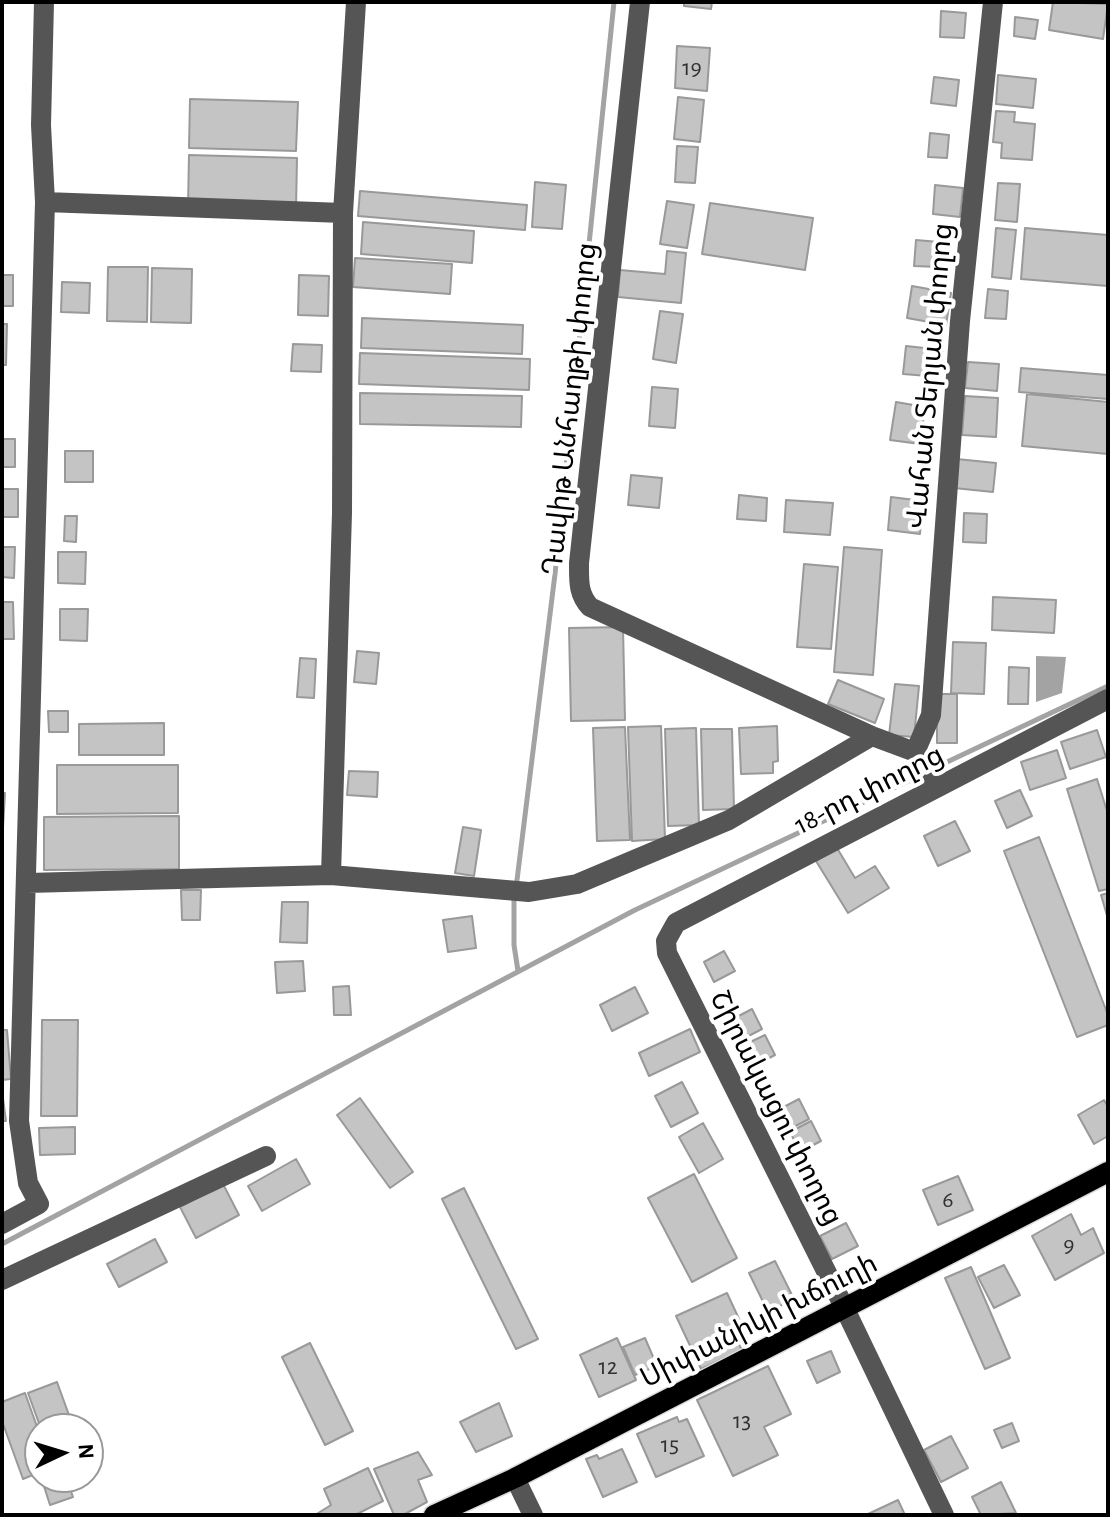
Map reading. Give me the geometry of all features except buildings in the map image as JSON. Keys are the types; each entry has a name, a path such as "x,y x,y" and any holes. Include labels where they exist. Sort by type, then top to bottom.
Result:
{"main road":[{"name":"Սիփանիկի խճուղի","path":"434,1515 515,1478 1108,1172"}],"street":[{"path":"2,1224 39,1204 28,1183 19,1121 45,202 41,125 44,2"},
{"path":"331,875 342,513 343,213 356,2"},
{"name":"Դավիթ Անհաղթի փողոց","path":"640,2 579,563 582,598 590,607 872,736 915,752"},
{"name":"Վահան Տերյան փողոց","path":"915,752 931,715 960,321 993,2"},
{"path":"45,202 343,213"},
{"name":"18-րդ փողոց","path":"666,941 676,923 1108,699"},
{"path":"27,883 331,875 529,892 577,884 729,820 872,736"},
{"path":"915,752 933,789"},
{"name":"Շիրակացու փողոց","path":"666,941 667,953 944,1515"},
{"path":"2,1280 266,1156"},
{"path":"515,1478 533,1515"}],"shaded area":[{"path":"1036,656 1066,657 1062,693 1036,702"}],"waterway":[{"path":"516,888 555,574 614,2"},
{"path":"928,771 1108,686"},
{"path":"2,1244 635,910 919,776"},
{"path":"514,897 514,945 518,971"}]}
